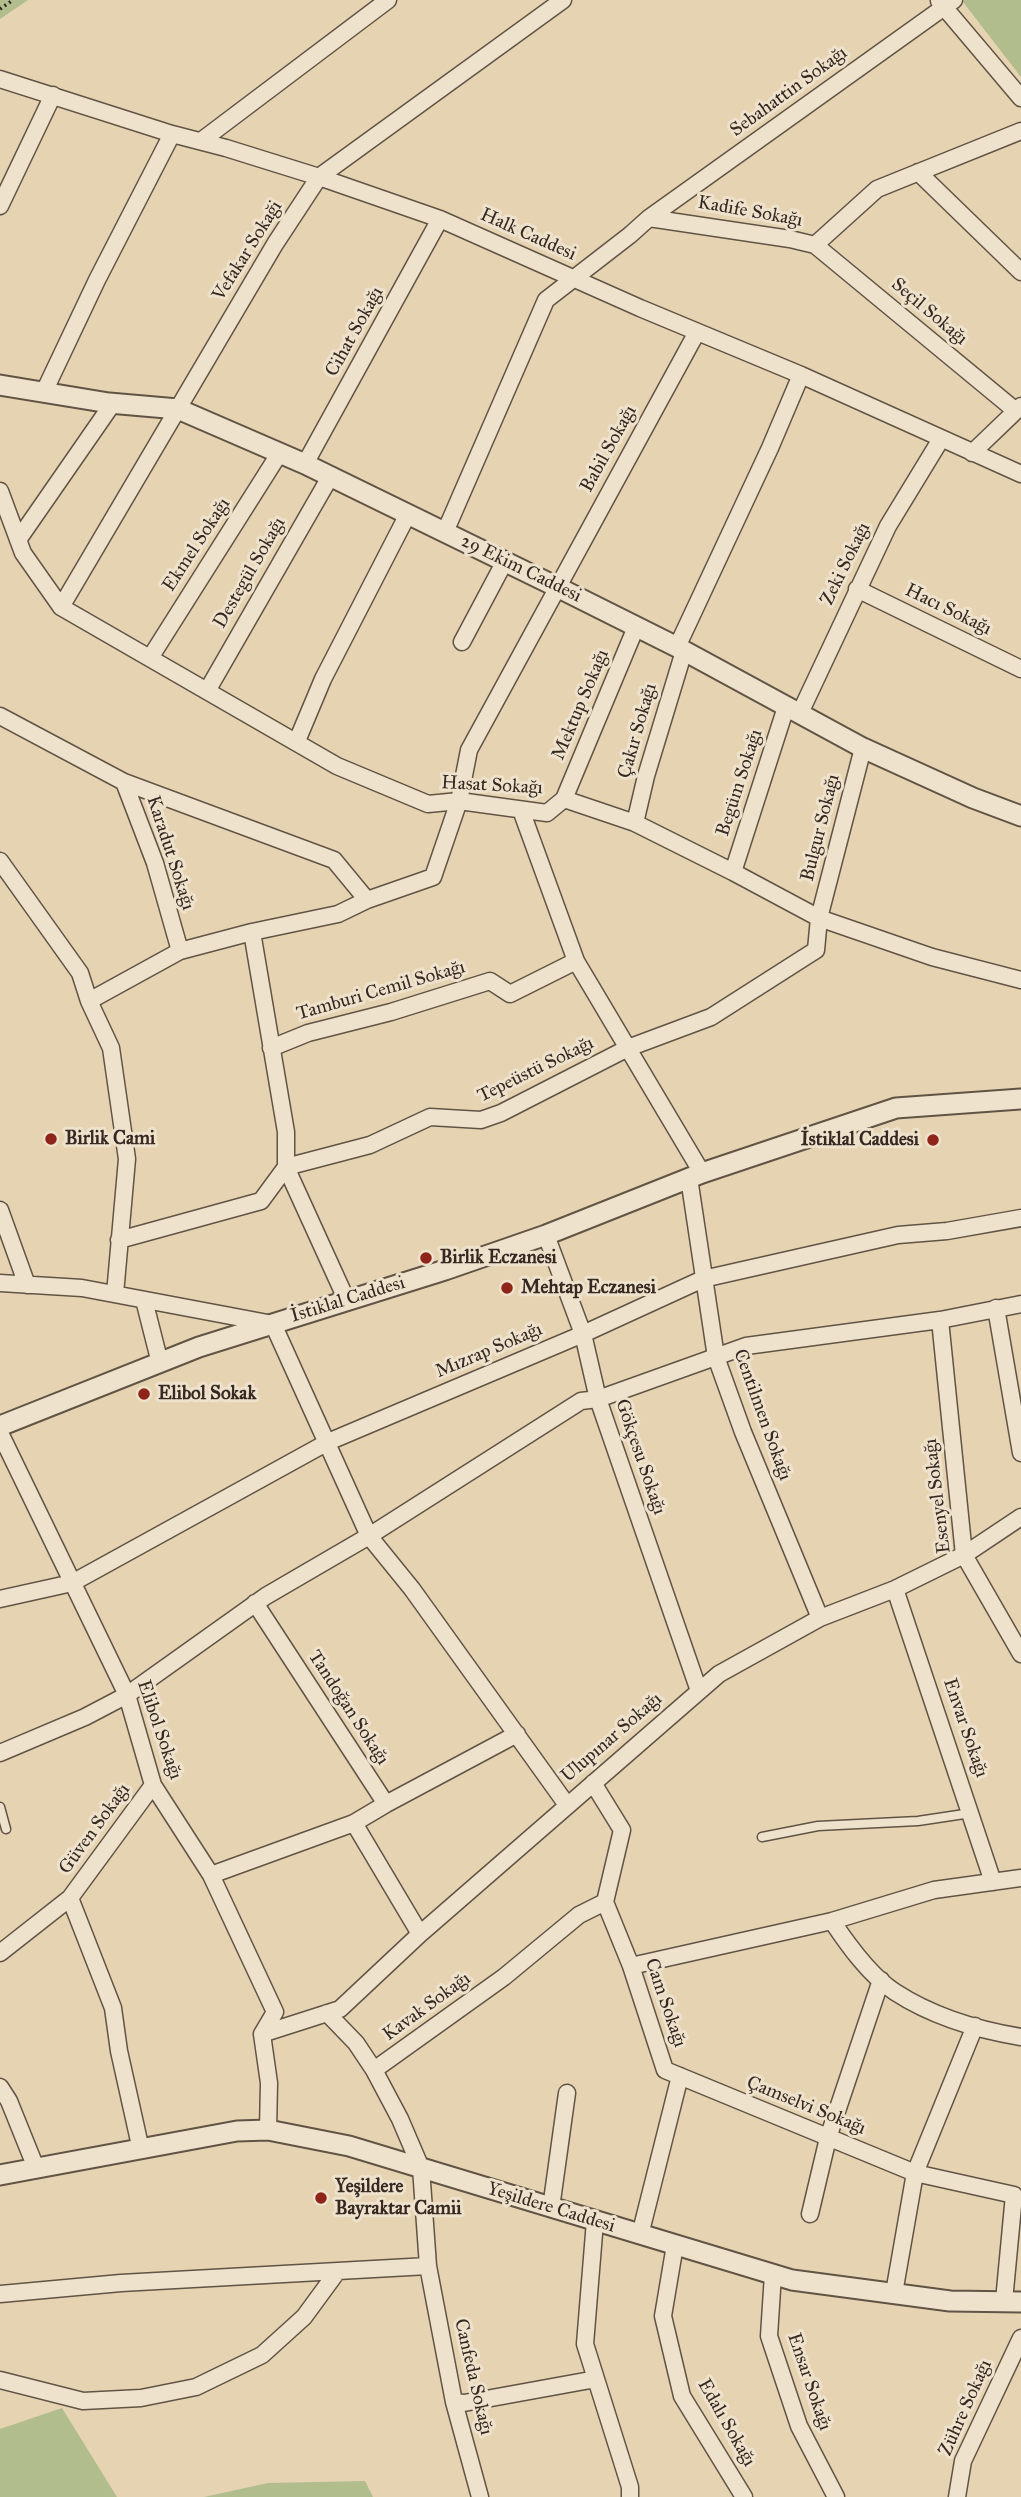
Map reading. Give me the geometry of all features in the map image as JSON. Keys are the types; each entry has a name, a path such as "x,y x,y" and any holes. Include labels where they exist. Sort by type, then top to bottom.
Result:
{"street":[{"path":"201,141 388,0"},
{"name":"Vefakar Sokaği","path":"61,607 275,244 319,177 563,0"},
{"path":"945,2 1021,98"},
{"name":"Sebahattin Sokağı","path":"445,533 545,300 649,218 945,2"},
{"name":"Halk Caddesi","path":"0,79 319,177 440,219 801,375 1021,474"},
{"path":"0,206 53,95"},
{"name":"Kadife Sokağı","path":"649,218 815,245 877,189 1021,131"},
{"path":"44,392 97,280 172,134"},
{"path":"918,172 1021,272"},
{"name":"Cihat Sokağı","path":"306,464 440,219"},
{"name":"Seçil Sokağı","path":"815,245 1018,408"},
{"name":"Babil Sokağı","path":"367,900 433,877 459,801 470,750 697,332"},
{"name":"Çakır Sokağı","path":"635,823 680,649 801,375"},
{"name":"29 Ekim Caddesi","path":"0,385 113,403 178,409 306,464 505,561 680,649 863,748 972,798 1021,816"},
{"path":"18,540 113,403"},
{"path":"972,453 1018,408"},
{"name":"Zeki Sokağı","path":"793,710 888,526 941,439"},
{"name":"Ekmel Sokağı","path":"150,658 279,454"},
{"name":"Destegül Sokağı","path":"207,691 330,477"},
{"name":"Hasat Sokağı","path":"0,491 23,553 61,607 337,766 428,804 459,801 547,813 564,799 635,823 819,918 932,957 1021,980"},
{"path":"297,741 323,679 408,514"},
{"path":"462,642 505,561"},
{"name":"Hacı Sokağı","path":"857,589 1021,668"},
{"name":"Mektup Sokağı","path":"564,799 636,627"},
{"name":"Begüm Sokağı","path":"733,872 793,710"},
{"name":"Karadut Sokağı","path":"0,716 124,782 155,863 180,951"},
{"name":"Bulgur Sokağı","path":"819,918 863,748"},
{"path":"89,1001 180,951 338,914 367,900 334,860 124,782"},
{"path":"521,810 576,961 628,1048 696,1175"},
{"path":"0,861 80,973 89,1001 111,1048 127,1159 115,1294"},
{"name":"Tepeüstü Sokağı","path":"286,1167 370,1145 430,1117 481,1120 501,1114 628,1048 712,1017 816,950 819,918"},
{"path":"252,932 286,1132 286,1167 347,1301"},
{"name":"Tamburi Cemil Sokağı","path":"271,1048 308,1033 390,1012 490,981 510,994 576,961"},
{"name":"İstiklal Caddesi","path":"0,1426 199,1347 546,1235 696,1175 897,1108 1021,1100"},
{"path":"119,1240 261,1201 286,1167"},
{"name":"Centilmen Sokağı","path":"696,1175 704,1279 716,1357 743,1432 820,1618"},
{"path":"0,1210 27,1285"},
{"name":"Mızrap Sokağı","path":"0,1599 72,1583 328,1442 583,1334 704,1279 898,1235 947,1231 1021,1218"},
{"name":"Gökçesu Sokağı","path":"546,1235 583,1334 597,1399 699,1691"},
{"path":"0,1283 82,1288 273,1324 369,1536 411,1589 567,1805"},
{"path":"144,1300 160,1363"},
{"path":"0,1753 85,1717 127,1695 255,1603 369,1536 581,1401 597,1399 746,1346 940,1320 1021,1304"},
{"path":"996,1308 1021,1453"},
{"name":"Esenyel Sokağı","path":"940,1320 964,1555 1021,1654"},
{"name":"Elibol Sokağı","path":"0,1433 127,1695 153,1785 211,1875 275,2012 262,2034"},
{"name":"Ulupınar Sokağı","path":"262,2034 340,2009 420,1934 719,1674 820,1618 895,1589 964,1555 1021,1517"},
{"name":"Envar Sokağı","path":"895,1589 993,1882"},
{"name":"Tandoğan Sokağı","path":"255,1603 386,1804"},
{"path":"211,1875 354,1823 517,1734"},
{"path":"593,1783 622,1830 605,1902"},
{"name":"Güven Sokağı","path":"0,1953 70,1898 153,1785"},
{"path":"354,1823 420,1934"},
{"path":"631,1966 832,1921 934,1890 1021,1878"},
{"path":"70,1898 113,2008 119,2051 141,2150"},
{"name":"Cam Sokağı","path":"605,1902 631,1966 665,2070 680,2077 640,2235"},
{"name":"Kavak Sokağı","path":"374,2070 503,1977 579,1915 605,1902"},
{"path":"832,1921 855,1955 894,1992 951,2020 1021,2038"},
{"path":"810,2214 828,2138 881,1980"},
{"name":"Kavak Sokağı","path":"327,2013 356,2043 374,2070 400,2119 421,2168"},
{"path":"894,2293 915,2173 975,2026"},
{"path":"262,2034 269,2083 268,2130"},
{"name":"Çamselvi Sokağı","path":"680,2077 915,2173 1014,2195 1013,2301"},
{"path":"0,2087 36,2168"},
{"path":"551,2208 567,2093"},
{"name":"Yeşildere Caddesi","path":"0,2175 237,2131 268,2130 349,2146 792,2280 950,2301 1013,2301"},
{"name":"Canfeda Sokağı","path":"421,2168 428,2266 454,2402 480,2497"},
{"path":"594,2221 585,2344 630,2487 630,2497"},
{"name":"Edalı Sokağı","path":"675,2245 663,2316 682,2396 744,2497"},
{"path":"0,2294 121,2283 428,2266"},
{"path":"0,2380 83,2401 141,2398 196,2387 262,2355 304,2318 337,2272"},
{"name":"Ensar Sokağı","path":"773,2274 769,2336 799,2426 836,2497"},
{"name":"Zühre Sokağı","path":"957,2497 963,2461 1021,2338"},
{"path":"454,2402 464,2403 596,2379"}],"lane":[{"path":"0,1807 6,1829"},
{"path":"762,1838 818,1826 918,1821 971,1813"}],"path":[{"path":"0,9 13,0"}],"green space":[{"path":"0,0 28,0 0,19"},
{"path":"1021,0 1021,77 963,2"},
{"path":"62,2408 117,2497 0,2497 0,2429"},
{"path":"365,2481 373,2497 204,2497 268,2483"}],"place":[{"name":"Birlik Cami","path":"51,1139"},
{"name":"İstiklal Caddesi","path":"933,1140"},
{"name":"Birlik Eczanesi","path":"426,1258"},
{"name":"Mehtap Eczanesi","path":"507,1288"},
{"name":"Elibol Sokak","path":"144,1394"},
{"name":"Yeşildere Bayraktar Camii","path":"321,2198"}]}
